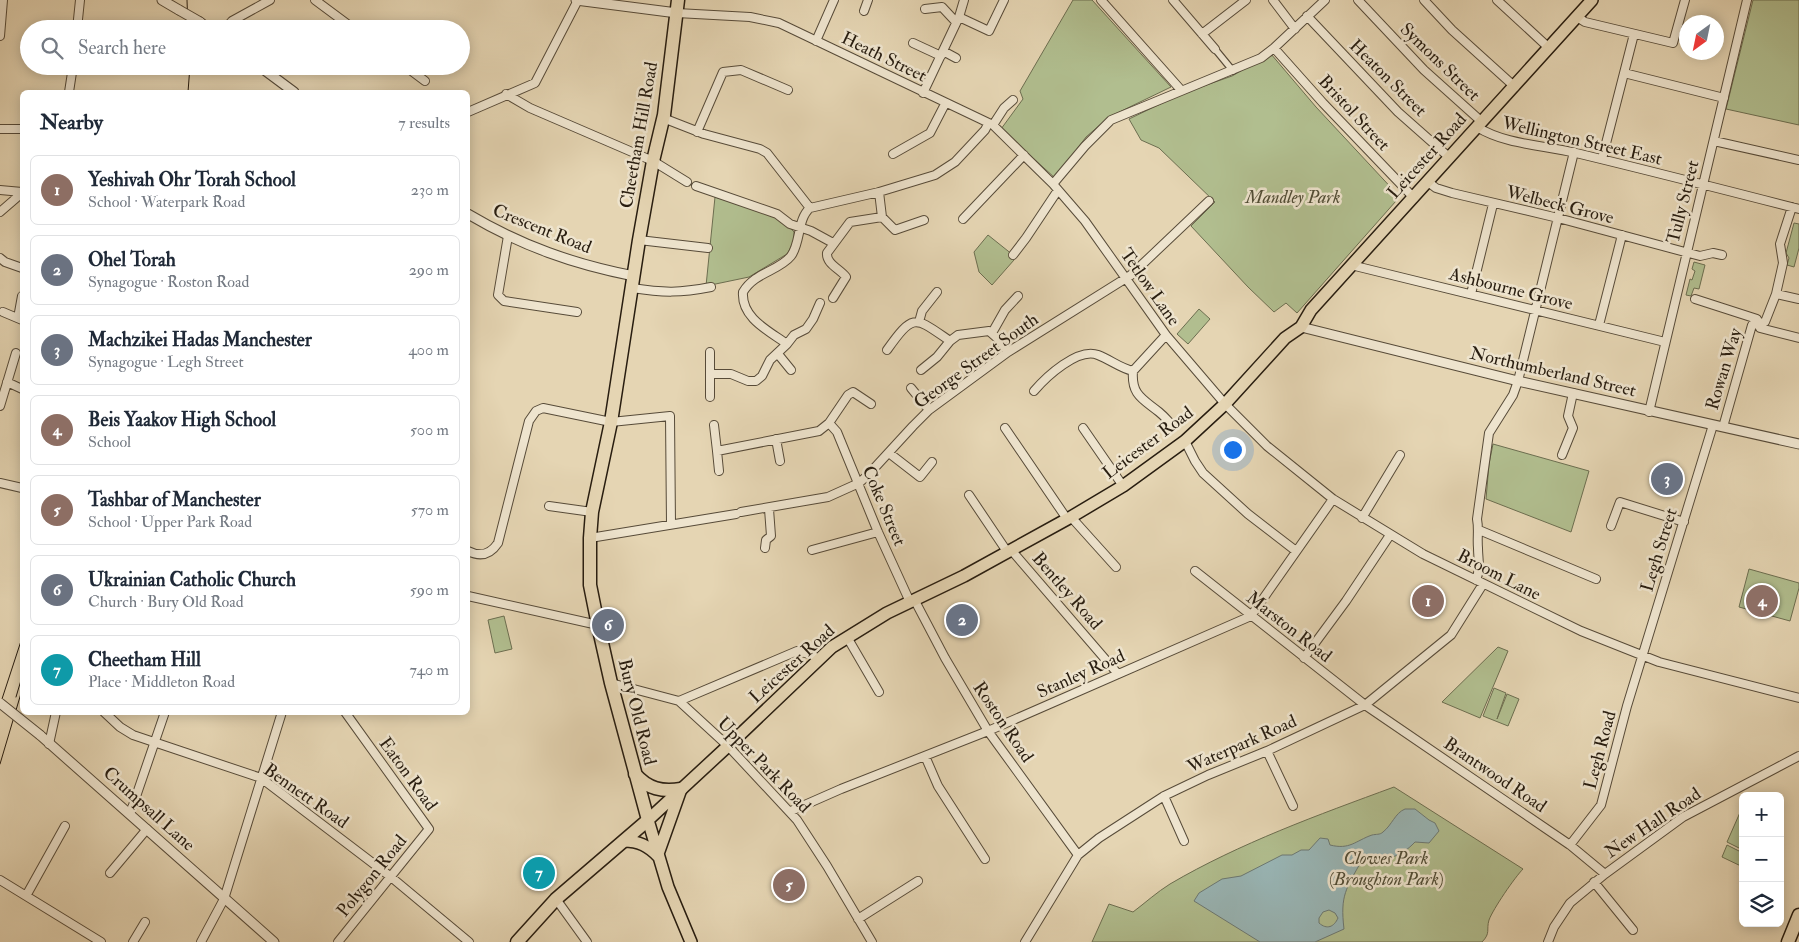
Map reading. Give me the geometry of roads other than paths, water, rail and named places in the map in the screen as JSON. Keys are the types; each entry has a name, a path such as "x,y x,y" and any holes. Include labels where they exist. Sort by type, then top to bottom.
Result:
{"highway":[{"name":"Cheetham Hill Road","path":"633,282 653,161 663,118 678,0"},
{"name":"Bury Old Road","path":"633,282 611,422 592,512 590,585 611,683 648,820"},
{"path":"635,774 641,781 656,789 669,791 681,789"},
{"path":"516,942 556,899 648,820"},
{"path":"1788,942 1799,914"}],"main road":[{"name":"Leicester Road","path":"648,820 817,660 846,637 912,600 1010,552 1069,518 1123,486 1185,441 1225,404 1285,338 1301,327 1311,310 1351,265 1515,87 1592,0"},
{"path":"624,840 641,843 658,856 681,789"},
{"name":"Bury Old Road","path":"648,820 679,917 691,942"}],"street":[{"path":"0,36 3,0"},
{"path":"78,20 80,0"},
{"path":"162,0 196,20"},
{"path":"234,20 270,0"},
{"path":"315,0 342,20"},
{"path":"470,111 535,83 577,0 677,13"},
{"path":"816,41 834,0"},
{"path":"864,11 868,0"},
{"path":"923,93 958,20 964,0"},
{"path":"925,9 942,7 958,20 989,31 1004,0"},
{"path":"1100,0 1181,90"},
{"path":"1172,0 1233,71"},
{"path":"1202,34 1246,0"},
{"path":"1273,0 1295,28"},
{"path":"1013,254 1026,238 1056,187 1085,146 1111,120 1261,58 1324,0"},
{"name":"Symons Street","path":"1358,0 1479,125"},
{"path":"1424,0 1452,30 1515,87"},
{"path":"1496,0 1549,48"},
{"path":"1576,17 1584,22 1673,43 1685,0"},
{"name":"Tully Street","path":"1648,412 1747,0"},
{"name":"Heath Street","path":"677,13 766,19 778,23 944,104 991,124 1056,187"},
{"name":"Heaton Street","path":"1308,16 1398,112 1450,158"},
{"path":"1602,160 1634,34"},
{"path":"913,43 956,58"},
{"name":"Bristol Street","path":"1274,48 1323,103 1414,198"},
{"path":"697,132 723,72 741,70 788,90"},
{"path":"1624,74 1724,98"},
{"path":"70,90 72,75"},
{"path":"271,75 291,90"},
{"path":"417,75 425,81"},
{"path":"506,94 530,108 653,161 686,182"},
{"path":"787,344 747,313 743,292 753,280 792,255 804,216 810,208 879,192 934,176 955,162 1013,100"},
{"path":"893,154 930,133 944,104"},
{"path":"663,118 697,132 749,146 767,153 810,208"},
{"name":"Wellington Street East","path":"1479,125 1488,134 1500,138 1574,152 1796,208"},
{"path":"0,129 20,129"},
{"path":"1714,141 1799,160"},
{"path":"1476,580 1480,563 1477,546 1478,519 1489,433 1513,395 1518,382 1574,152"},
{"path":"963,219 1024,155"},
{"name":"Welbeck Grove","path":"1428,182 1436,188 1452,193 1558,218 1700,256 1713,253 1722,255"},
{"path":"696,186 778,214 790,224 811,230 834,243"},
{"name":"Tetlow Lane","path":"1056,187 1085,221 1166,335 1225,404"},
{"path":"0,190 20,192"},
{"path":"879,192 882,218 895,234 924,220"},
{"path":"0,212 20,194"},
{"name":"George Street South","path":"590,538 828,497 859,483 890,453 929,410 1008,352 1126,278 1209,201"},
{"path":"1471,294 1493,204"},
{"path":"1796,208 1780,244 1784,263 1776,294 1799,299"},
{"name":"Crescent Road","path":"470,216 508,236 561,259 633,282"},
{"path":"832,298 844,282 846,276 830,263 826,258 827,253 850,222 882,218"},
{"path":"1599,325 1622,235"},
{"path":"508,236 498,295 504,301 577,312"},
{"path":"639,240 708,248"},
{"path":"0,258 5,262 20,267"},
{"name":"Ashbourne Grove","path":"1351,265 1665,342"},
{"path":"633,282 662,293 683,292 711,287"},
{"path":"919,322 922,311 937,292"},
{"name":"Rowan Way","path":"1722,427 1752,325 1765,322 1776,294"},
{"path":"992,333 1005,310 1018,296"},
{"path":"1694,299 1757,319 1760,328 1799,338"},
{"path":"710,374 731,374 748,381 756,380 762,376 770,360 778,354 794,335 806,329 814,319 820,303"},
{"path":"3,312 20,319"},
{"path":"887,350 902,329 911,323 919,322 926,324 950,341"},
{"name":"Northumberland Street","path":"1301,327 1518,382 1799,444"},
{"path":"921,370 938,357 950,341 958,335 985,331 992,333 1008,352"},
{"path":"1166,335 1133,372 1135,391 1173,426"},
{"path":"710,352 710,397"},
{"path":"0,406 16,353"},
{"path":"1034,391 1044,379 1079,355 1090,353 1098,355 1123,369 1133,372"},
{"path":"778,354 791,370"},
{"path":"7,382 20,388"},
{"path":"911,388 929,410"},
{"path":"718,450 819,431 829,423 848,395 853,392 871,404"},
{"path":"1562,455 1573,428 1568,416 1572,393"},
{"name":"Broom Lane","path":"1225,404 1267,446 1333,499 1423,554 1574,628 1659,662 1799,698"},
{"path":"470,552 477,555 484,554 491,551 498,543 527,428 532,415 543,408 611,422 670,416 671,524"},
{"name":"Coke Street","path":"829,423 837,432 878,532 912,600"},
{"path":"714,425 719,472"},
{"name":"Legh Street","path":"1642,654 1684,522 1712,425"},
{"path":"1005,428 1069,518 1116,568"},
{"path":"1083,428 1123,486"},
{"path":"776,439 780,461"},
{"path":"1185,441 1203,473 1248,514 1296,551"},
{"path":"890,453 920,477 926,485"},
{"path":"1362,518 1400,455"},
{"path":"920,477 932,462"},
{"path":"0,483 20,488"},
{"name":"Bentley Road","path":"970,495 1010,552 1118,674"},
{"path":"1251,616 1333,499"},
{"path":"1611,526 1620,502 1684,522"},
{"path":"549,506 592,512"},
{"path":"769,508 771,536"},
{"path":"1479,530 1596,579"},
{"path":"812,550 878,532"},
{"path":"1304,658 1346,601 1390,535"},
{"path":"771,536 779,539"},
{"path":"765,548 766,540 771,536"},
{"name":"Marston Road","path":"1195,571 1365,705"},
{"name":"Waterpark Road","path":"1025,942 1078,855 1099,838 1164,796 1365,705 1451,635 1484,584"},
{"path":"470,596 598,625"},
{"name":"Roston Road","path":"912,600 988,731 1078,855"},
{"name":"Stanley Road","path":"791,811 841,789 988,731 1251,616"},
{"path":"846,637 879,692"},
{"path":"679,701 797,652 813,655 817,660"},
{"name":"Legh Road","path":"1570,845 1601,805 1642,654"},
{"name":"Upper Park Road","path":"611,683 679,701 728,746 791,811 827,866 872,942"},
{"name":"Crumpsall Lane","path":"0,704 40,735 274,942"},
{"name":"Brantwood Road","path":"1365,705 1570,845 1605,874"},
{"path":"49,744 55,715"},
{"name":"Bennett Road","path":"107,715 126,731 155,743 261,778 391,877 469,942"},
{"path":"130,814 164,715"},
{"path":"201,942 224,898 281,715"},
{"name":"Eaton Road","path":"347,715 430,829"},
{"path":"1267,751 1292,806"},
{"path":"925,756 938,786 985,858"},
{"name":"New Hall Road","path":"1548,942 1554,927 1570,903 1594,882 1683,817 1799,756"},
{"path":"1164,796 1184,841"},
{"path":"26,896 65,826"},
{"path":"110,873 147,829"},
{"name":"Polygon Road","path":"338,942 430,829"},
{"path":"0,880 89,939 100,942"},
{"path":"858,919 918,881"},
{"path":"1594,882 1633,930"},
{"path":"556,899 587,942"},
{"path":"133,942 145,922"}],"water":[{"path":"1405,809 1415,809 1435,823 1439,831 1429,843 1415,842 1403,852 1385,859 1362,860 1352,878 1344,900 1344,929 1315,942 1260,942 1194,901 1199,893 1222,879 1241,876 1282,855 1292,855 1301,850 1309,850 1320,838 1328,839 1330,845 1348,846 1372,835 1381,834","holes":["1329,910 1335,913 1338,918 1334,924 1327,927 1319,923 1319,918 1323,912"]}],"tram line":[{"path":"187,0 188,20"},
{"path":"188,90 189,75"},
{"path":"0,705 20,644"},
{"path":"16,697 20,684"},
{"path":"0,764 20,697"}],"place":[{"name":"Machzikei Hadas Manchester","path":"1667,479"},
{"name":"Yeshivah Ohr Torah School","path":"1428,601"},
{"name":"Beis Yaakov High School","path":"1762,601"},
{"name":"Ohel Torah","path":"962,620"},
{"name":"Ukrainian Catholic Church","path":"608,625"},
{"name":"Cheetham Hill","path":"539,873"},
{"name":"Tashbar of Manchester","path":"789,885"}],"park label":[{"name":"Mandley Park","path":"1293,197"},
{"name":"Clowes Park (Broughton Park)","path":"1386,868"}]}
